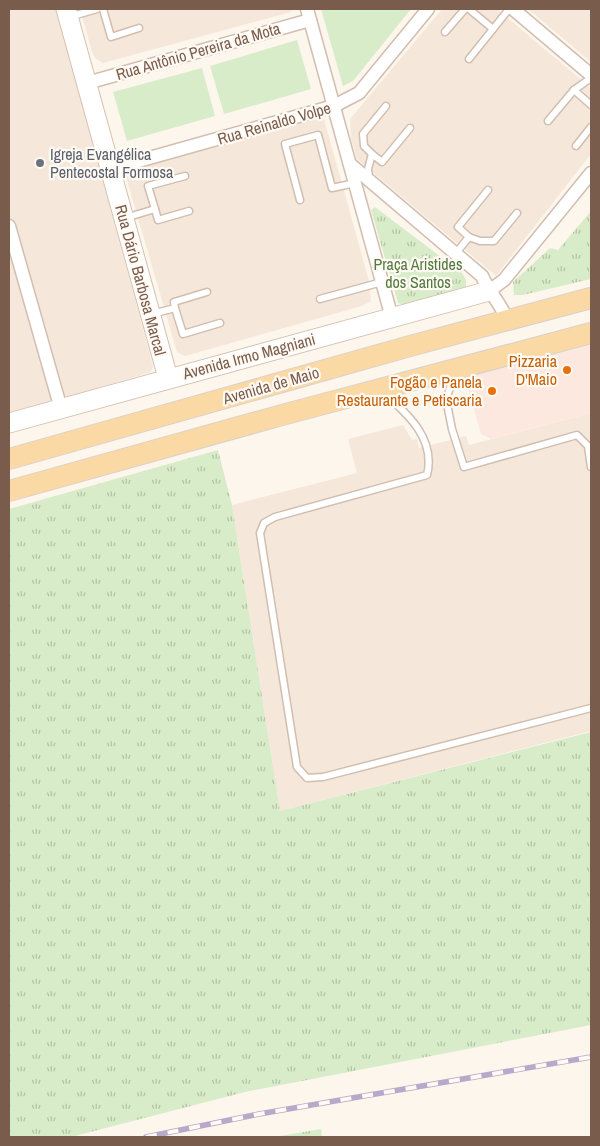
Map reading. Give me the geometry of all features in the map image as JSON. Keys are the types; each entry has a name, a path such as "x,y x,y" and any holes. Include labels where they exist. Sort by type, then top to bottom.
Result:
{"main road":[{"name":"Avenida de Maio","path":"9,459 506,319 591,298"},
{"path":"506,319 517,351"},
{"name":"Avenida de Maio","path":"9,491 458,367 591,333"},
{"path":"67,443 79,471"}],"street":[{"name":"Rua Reinaldo Volpe","path":"110,169 334,106 359,93 428,9"},
{"path":"513,9 591,76"},
{"name":"Rua Dário Barbosa Marcal","path":"67,13 168,378"},
{"path":"309,14 392,318"},
{"name":"Rua Antônio Pereira da Mota","path":"86,83 309,14"},
{"path":"350,164 482,276 488,291 501,304 506,319"},
{"path":"488,291 504,280 591,173"},
{"path":"9,226 61,409"},
{"name":"Avenida Irmo Magniani","path":"9,423 488,291"}],"lane":[{"path":"67,13 98,9"},
{"path":"103,9 111,37 140,28"},
{"path":"445,32 465,9"},
{"path":"469,9 493,29"},
{"path":"469,59 509,9"},
{"path":"548,122 574,90 591,76"},
{"path":"574,90 591,105"},
{"path":"386,106 363,134 364,146 372,154 382,162 410,128"},
{"path":"576,146 591,127"},
{"path":"300,200 285,144 318,135 332,188 355,183"},
{"path":"370,181 368,169 372,154"},
{"path":"185,176 148,186 158,220 189,211"},
{"path":"488,190 458,228 469,237 480,241 494,241 517,213"},
{"path":"124,218 155,209"},
{"path":"456,253 469,237"},
{"path":"320,299 382,282"},
{"path":"208,292 174,302 183,334 220,323"},
{"path":"150,315 175,308"},
{"path":"458,367 446,399 452,429 464,467 577,435 588,446 591,467"},
{"path":"379,389 406,412 423,436 428,446 430,462 427,475 275,517 264,523 260,533 297,768 307,778 323,777 591,708"}],"shaded area":[{"path":"9,9 56,9 153,366 151,372 9,415"},
{"path":"80,9 293,9 291,12 103,63 95,58 92,52"},
{"path":"442,9 497,9 591,88 591,154 496,276 357,159 351,139 350,119"},
{"path":"528,9 591,9 591,62"},
{"path":"321,117 324,119 369,281 371,301 362,306 185,356 177,352 126,177 130,170"},
{"path":"591,345 591,413 491,439 481,434 465,377"},
{"path":"591,413 591,731 280,811 232,505 357,473 348,439 403,425 412,440 417,439 419,448 466,436 469,445"}],"green space":[{"path":"321,9 411,9 353,81 343,86"},
{"path":"297,40 311,89 224,114 210,66"},
{"path":"202,68 215,116 127,141 113,92"},
{"name":"Praça Aristides dos Santos","path":"375,207 462,273 466,280 466,287 460,291 404,305 398,303 371,210"},
{"path":"591,211 591,279 523,295 514,295 513,282 550,248 558,250"},
{"path":"218,450 232,505 280,811 591,732 591,1025 245,1092 71,1137 9,1137 9,509"},
{"path":"321,1129 322,1137 274,1137"}],"railway":[{"path":"146,1137 259,1114 591,1057"}],"place":[{"name":"Igreja Evangélica Pentecostal Formosa","path":"40,163"},
{"name":"Pizzaria D'Maio","path":"567,370"},
{"name":"Fogão e Panela Restaurante e Petiscaria","path":"492,391"}]}
